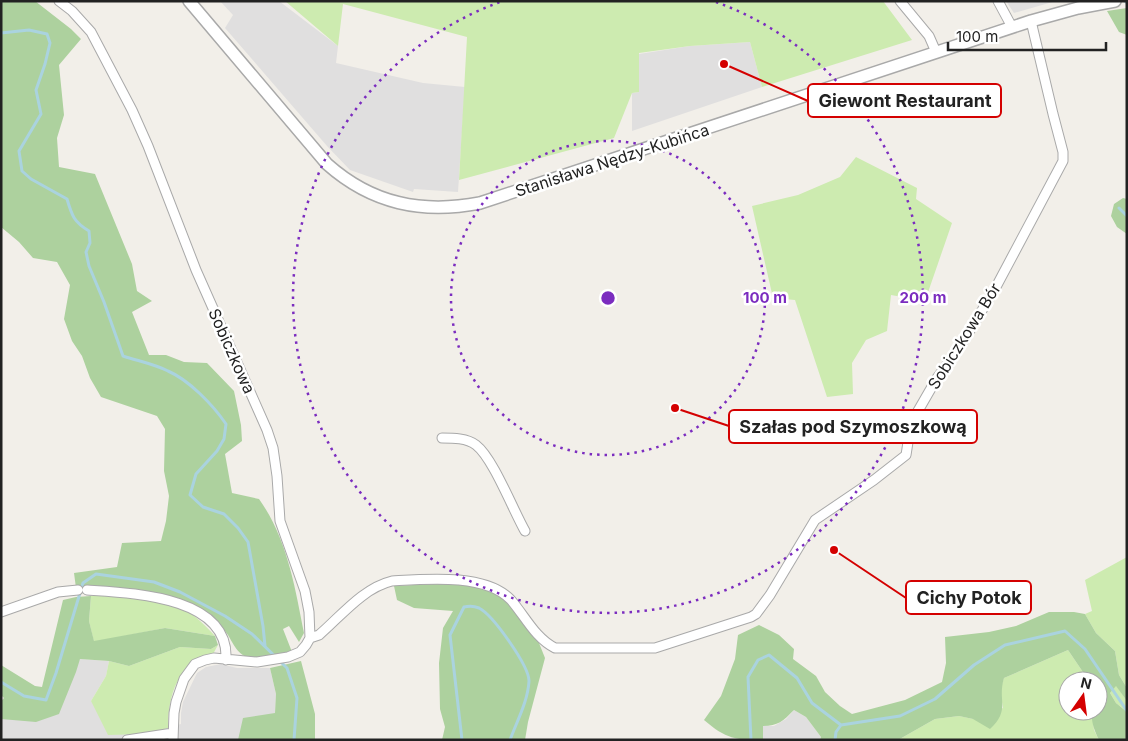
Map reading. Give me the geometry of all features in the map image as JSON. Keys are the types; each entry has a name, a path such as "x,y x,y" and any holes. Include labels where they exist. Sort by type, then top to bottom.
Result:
{"street":[{"name":"Sobiczkowa","path":"59,1 72,11 91,32 132,110 196,270 267,430 273,448 277,476 280,521 305,591 309,612 310,638"},
{"name":"Stanisława Nędzy-Kubińca","path":"189,1 327,164 338,174 373,194 392,201 425,208 442,208 480,203 1012,27 1110,2"},
{"path":"900,1 929,36 936,52"},
{"path":"998,1 1012,27"},
{"name":"Sobiczkowa Bór","path":"310,638 319,635 362,596 383,583 422,579 469,581 488,585 508,597 528,624 549,645 555,648 655,648 756,614 780,579 814,520 874,480 906,455 911,423 937,378 960,347 996,287 1063,161 1063,152 1031,21"},
{"path":"442,438 456,438 476,444 486,456 525,531"},
{"path":"1,612 58,592 82,590 127,593 161,598 189,608 210,621 226,646 226,660"},
{"path":"127,740 173,736 176,702 184,679 189,670 196,664 214,658 243,662 262,662 288,657 300,652 310,638"}],"shaded area":[{"path":"220,1 279,1 338,46 336,63 423,83 465,87 458,192 414,189 413,192 350,170 225,28 233,15"},
{"path":"1006,1 1056,1 1014,13"},
{"path":"750,42 762,87 632,131 632,93 639,92 639,54 690,46"},
{"path":"80,659 109,661 106,676 91,701 144,734 181,724 183,702 197,673 206,667 221,664 237,668 270,668 276,694 272,740 1,740 1,704 53,709"},
{"path":"794,710 806,717 821,737 820,740 763,740 763,726 774,726 786,719"}],"green space":[{"path":"1,1 35,1 81,39 59,65 64,115 57,138 59,167 95,174 132,264 137,291 152,301 132,312 149,355 166,355 184,362 207,363 234,391 241,425 242,441 225,454 232,493 259,499 277,530 289,563 304,633 299,642 289,626 283,629 292,652 263,659 250,658 237,650 226,632 213,618 195,607 163,597 106,589 76,588 74,573 117,567 122,543 161,541 169,496 164,471 165,429 157,416 101,397 90,378 82,356 72,341 64,319 70,285 57,262 33,258 19,242 1,227"},
{"path":"285,1 883,1 912,40 762,87 750,42 690,46 639,53 639,92 632,93 614,138 459,180 467,37 343,4 338,46"},
{"path":"1127,8 1127,35 1119,32 1107,11"},
{"path":"856,157 917,188 916,199 952,223 925,301 891,295 887,331 866,340 852,363 853,394 827,397 795,300 773,298 752,206 798,195 840,177"},
{"path":"1123,198 1127,199 1127,234 1117,227 1111,216 1114,204"},
{"path":"1127,557 1127,688 1119,675 1115,651 1096,633 1085,614 1092,611 1085,580"},
{"path":"453,583 488,585 508,597 521,621 537,638 545,658 525,740 442,740 445,727 440,709 439,663 443,628 453,611 414,608 397,600 394,586"},
{"path":"91,596 138,598 172,605 192,614 215,636 165,628 94,642 89,621"},
{"path":"91,596 89,621 94,641 165,628 215,636 218,645 211,649 180,647 129,666 109,661 80,659 59,714 36,722 1,719 1,701 4,698 1,695 1,665 35,686 42,687 63,600"},
{"path":"1049,612 1085,614 1096,633 1115,651 1119,675 1127,688 1127,701 1116,686 1110,693 1116,703 1127,712 1127,740 1099,740 1093,721 1108,721 1108,671 1082,671 1068,650 1004,678 1002,710 1000,716 990,729 973,719 959,716 935,719 898,740 820,740 821,737 806,717 794,710 780,722 763,726 763,740 754,740 738,739 725,735 704,720 721,696 735,659 738,635 759,625 779,635 794,649 793,659 816,676 825,692 852,714 905,700 942,682 946,663 945,637 989,632 1016,626"},
{"path":"218,645 213,654 191,664 183,672 173,692 168,716 168,728 144,734 108,735 91,701 106,676 109,661 129,666 180,647 211,649"},
{"path":"1068,650 1082,671 1058,671 1058,721 1093,721 1094,730 1099,740 898,740 935,719 959,716 973,719 1003,708 1000,690 1004,678"},
{"path":"301,661 315,714 315,740 238,740 243,718 275,713 276,694 270,668"},
{"path":"1116,685 1127,701 1127,712 1116,703 1110,693"}],"waterway":[{"path":"1,33 29,30 47,34 50,43 36,90 41,114 19,151 22,171 31,179 67,199 74,218 89,231 90,243 86,252 89,266 123,356 152,364 184,380 207,401 226,424 224,439 217,451 196,474 190,495 203,507 224,514 238,528 248,542 265,646"},
{"path":"1119,208 1127,216"},
{"path":"1,682 24,696 46,700 83,583 96,574 154,582 180,592 225,616 252,634 287,668 297,698 294,740"},
{"path":"462,740 450,635 464,607 470,606 479,608 493,620 517,653 527,674 529,681 527,696 510,740"},
{"path":"751,740 748,677 758,660 769,655 797,678 812,703 841,725 900,716 935,699 974,665 1005,645 1065,631 1085,649 1127,711"},
{"path":"835,740 836,732 841,725"}],"place":[{"name":"Giewont Restaurant","path":"724,64"},
{"name":"Szałas pod Szymoszkową","path":"675,408"},
{"name":"Cichy Potok","path":"834,550"}]}
